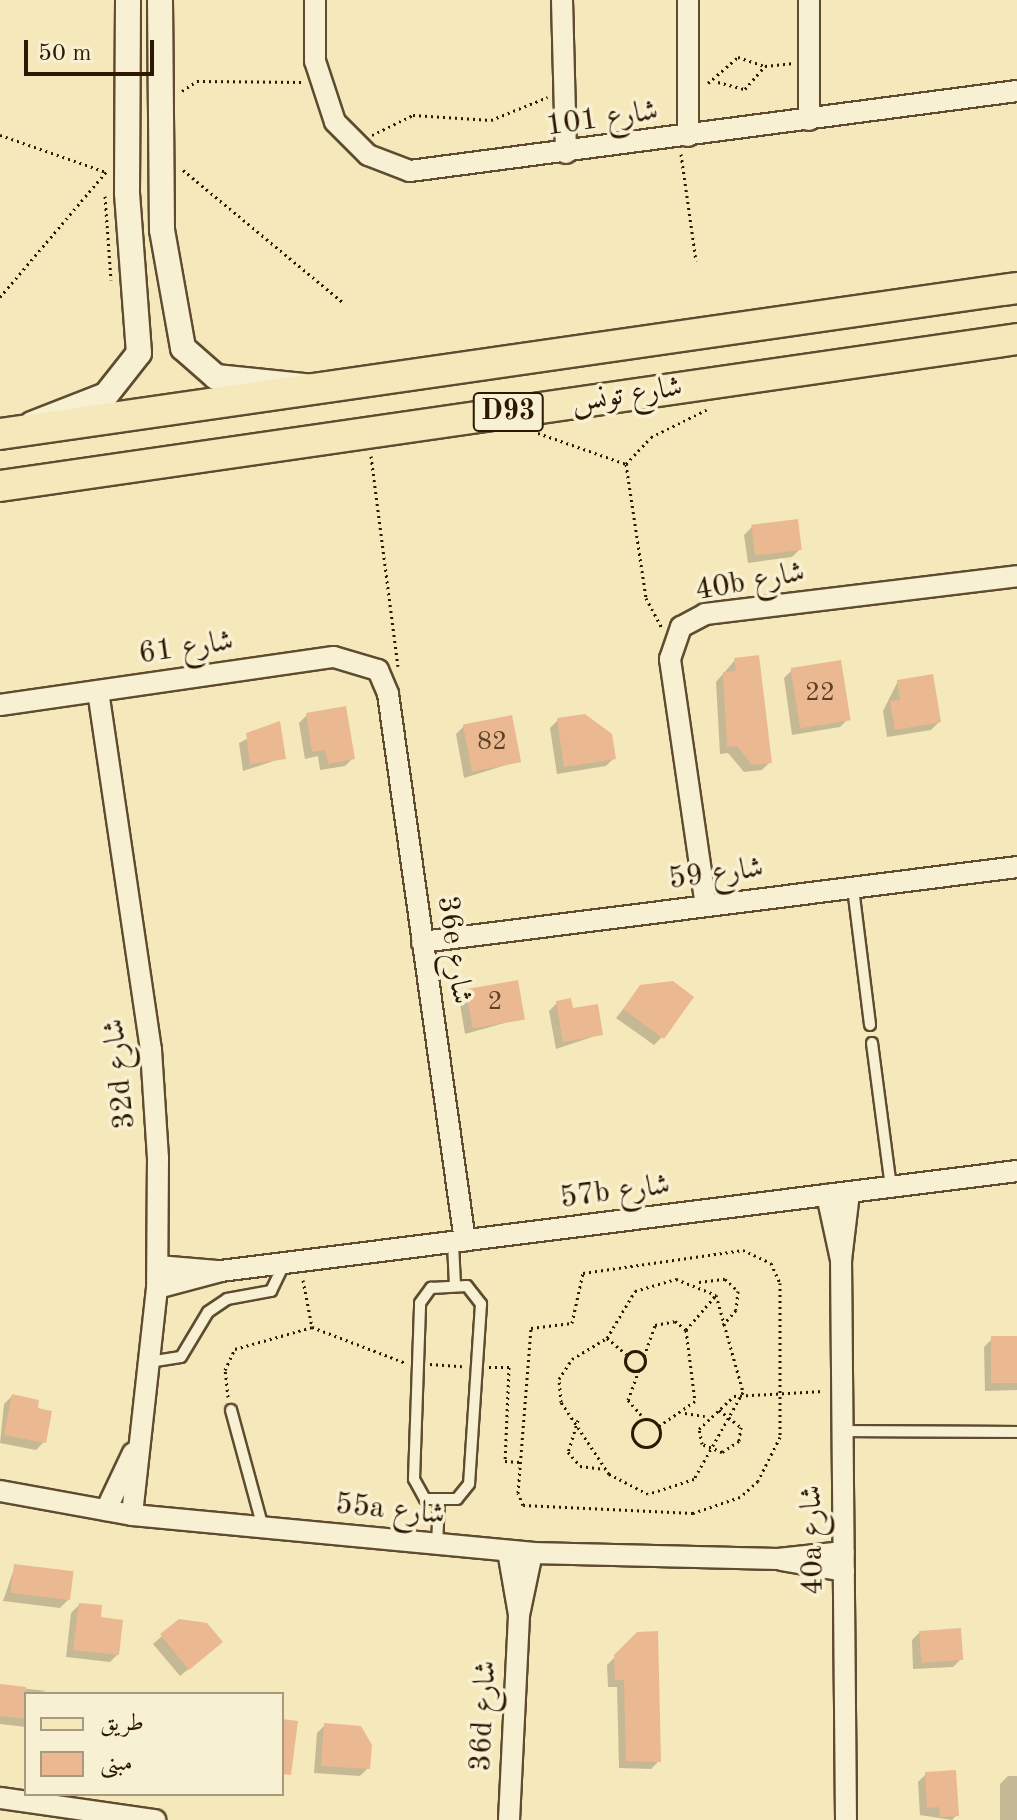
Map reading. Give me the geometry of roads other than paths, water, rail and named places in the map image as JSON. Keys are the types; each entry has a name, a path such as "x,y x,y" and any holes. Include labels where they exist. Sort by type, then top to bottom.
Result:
{"main road":[{"name":"شارع تونس","path":"10,433 1017,288"},
{"name":"شارع تونس","path":"0,486 1017,339"}],"street":[{"path":"10,433 106,395 139,353 127,192 128,0"},
{"path":"160,0 162,230 183,348 216,377 275,377 317,388"},
{"name":"شارع 101","path":"315,0 319,83 335,122 356,146 382,163 425,173 1017,91"},
{"path":"562,0 562,97 566,153"},
{"path":"683,138 688,86 688,0"},
{"path":"809,0 809,120"},
{"name":"40b شارع","path":"706,906 673,642 681,627 705,614 1017,576"},
{"name":"شارع 61","path":"0,705 343,656 378,670"},
{"name":"36e شارع","path":"378,670 388,694 459,1242"},
{"name":"32d شارع","path":"98,691 151,1050 158,1266 133,1453 132,1515"},
{"name":"شارع 59","path":"422,942 1017,867"},
{"name":"57b شارع","path":"157,1288 221,1271 1017,1171"},
{"name":"40a شارع","path":"846,1820 841,1260 849,1193"},
{"name":"40a شارع","path":"827,1195 841,1260"},
{"name":"57b شارع","path":"158,1266 221,1271"},
{"name":"32d شارع","path":"106,1510 133,1453"},
{"name":"55a شارع","path":"0,1491 132,1515 532,1553 844,1561"},
{"name":"36d شارع","path":"508,1551 519,1615"},
{"name":"36d شارع","path":"509,1820 519,1615 532,1553"},
{"path":"0,1798 155,1820"}],"lane":[{"path":"853,888 870,1025"},
{"path":"872,1043 891,1187"},
{"path":"455,1286 459,1242"},
{"path":"146,1362 181,1357 208,1312 227,1299 271,1291 284,1264"},
{"path":"431,1288 473,1288 481,1304 469,1484 457,1499 439,1501 421,1495 414,1479 420,1303 431,1288"},
{"path":"231,1410 263,1528"},
{"path":"842,1431 1017,1432"},
{"path":"437,1545 439,1501"}]}
